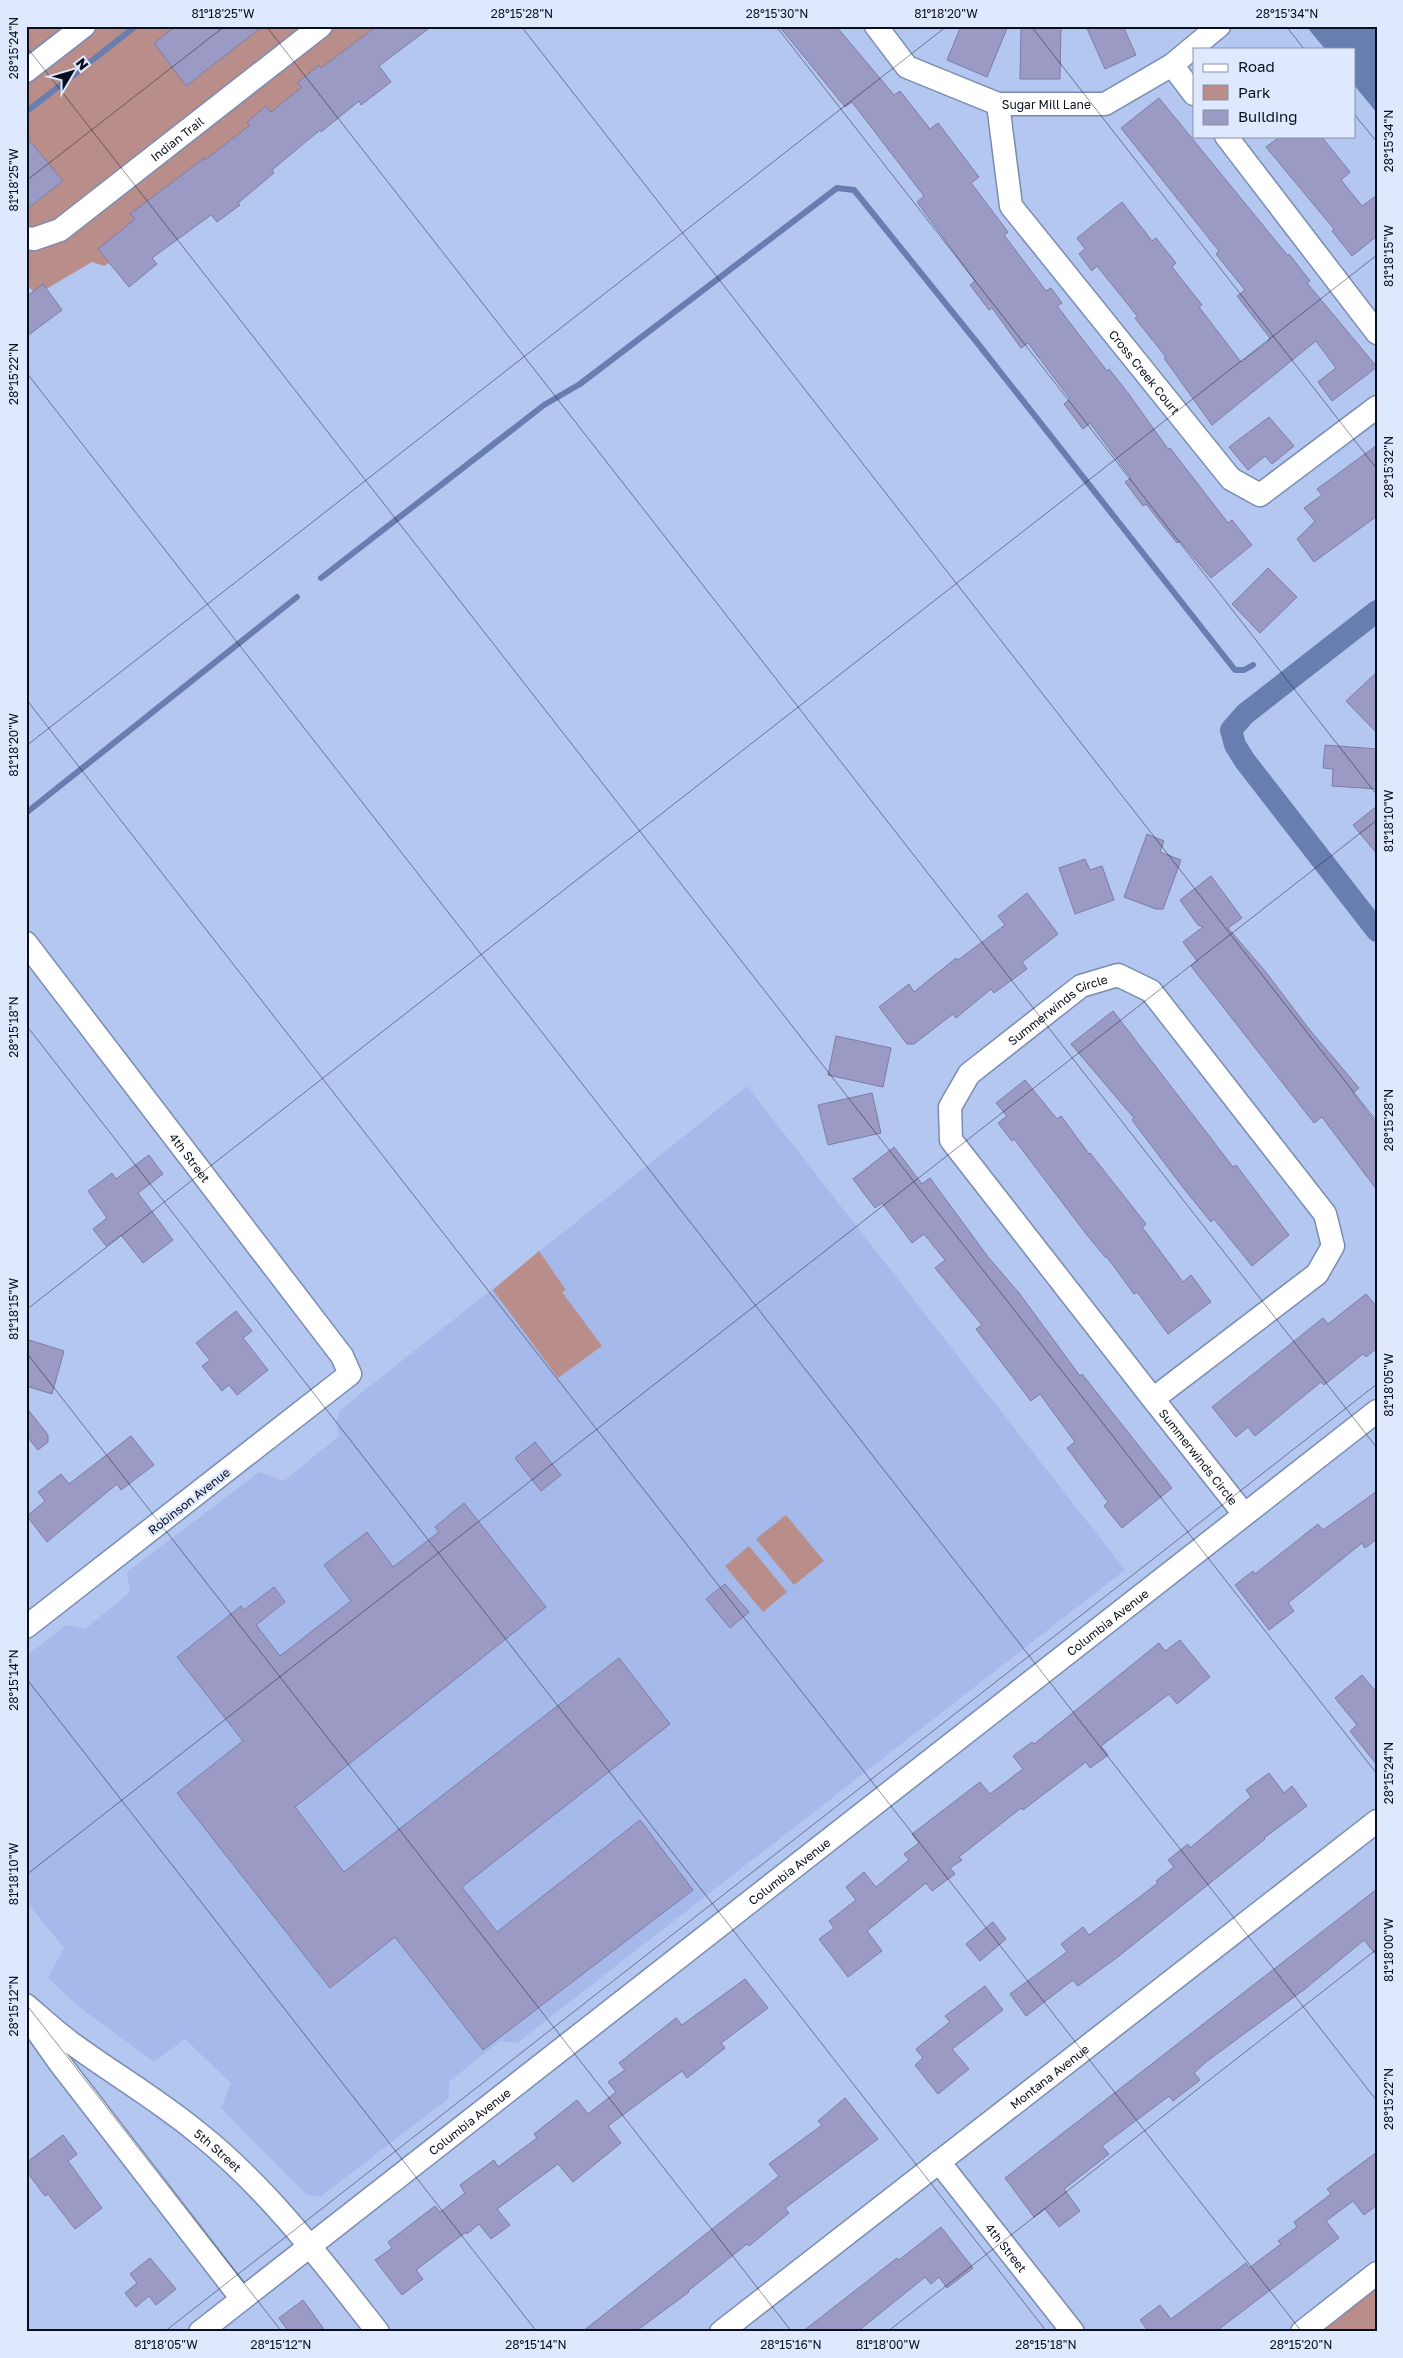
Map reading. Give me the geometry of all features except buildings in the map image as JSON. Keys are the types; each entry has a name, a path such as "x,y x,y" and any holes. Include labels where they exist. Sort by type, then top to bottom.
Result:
{"street":[{"path":"26,71 84,26"},
{"name":"Indian Trail","path":"26,238 34,239 60,230 320,26"},
{"name":"Sugar Mill Lane","path":"876,26 908,67 998,104 1105,104 1172,65 1219,26"},
{"path":"1172,65 1193,93"},
{"name":"Cross Creek Court","path":"998,104 1010,206 1231,479 1260,496 1377,408"},
{"path":"1228,138 1377,333"},
{"name":"4th Street","path":"26,943 336,1349 350,1374"},
{"name":"Summerwinds Circle","path":"1153,1398 1316,1274 1334,1246 1325,1214 1151,991 1118,975 1081,986 969,1074 950,1107 952,1140 1153,1398 1244,1514"},
{"name":"Robinson Avenue","path":"26,1627 350,1374"},
{"name":"Columbia Avenue","path":"200,2332 1377,1411"},
{"name":"Montana Avenue","path":"721,2332 1374,1828"},
{"name":"5th Street","path":"26,2005 69,2042 198,2132 256,2186 310,2246 378,2332"},
{"path":"26,2015 59,2062 242,2299"},
{"name":"4th Street","path":"940,2162 1073,2332"},
{"path":"1302,2332 1377,2273"}],"shaded area":[{"path":"1306,26 1377,26 1377,113 1356,87 1356,48 1324,48"},
{"path":"747,1086 1125,1570 517,2043 500,2041 450,2081 448,2099 320,2197 307,2195 221,2108 231,2083 185,2039 154,2062 79,2007 48,1978 64,1948 26,1901 26,1656 66,1625 85,1629 130,1592 127,1572 259,1472 284,1481 339,1436 336,1422 340,1410"}],"green space":[{"path":"26,26 381,26 252,170 104,266 92,262 36,295 26,283"},
{"path":"539,1251 566,1290 562,1292 602,1346 558,1378 493,1290"},
{"path":"786,1515 824,1561 794,1585 756,1539"},
{"path":"749,1546 787,1592 763,1612 725,1566"},
{"path":"1377,2287 1377,2332 1319,2332"}],"waterway":[{"path":"26,112 136,26"},
{"path":"321,578 544,405 580,384 837,188 854,190 979,345 1235,670 1244,670 1253,665"},
{"path":"26,813 297,597"},
{"path":"1377,611 1245,714 1231,730 1235,745 1245,761 1377,931"}]}
